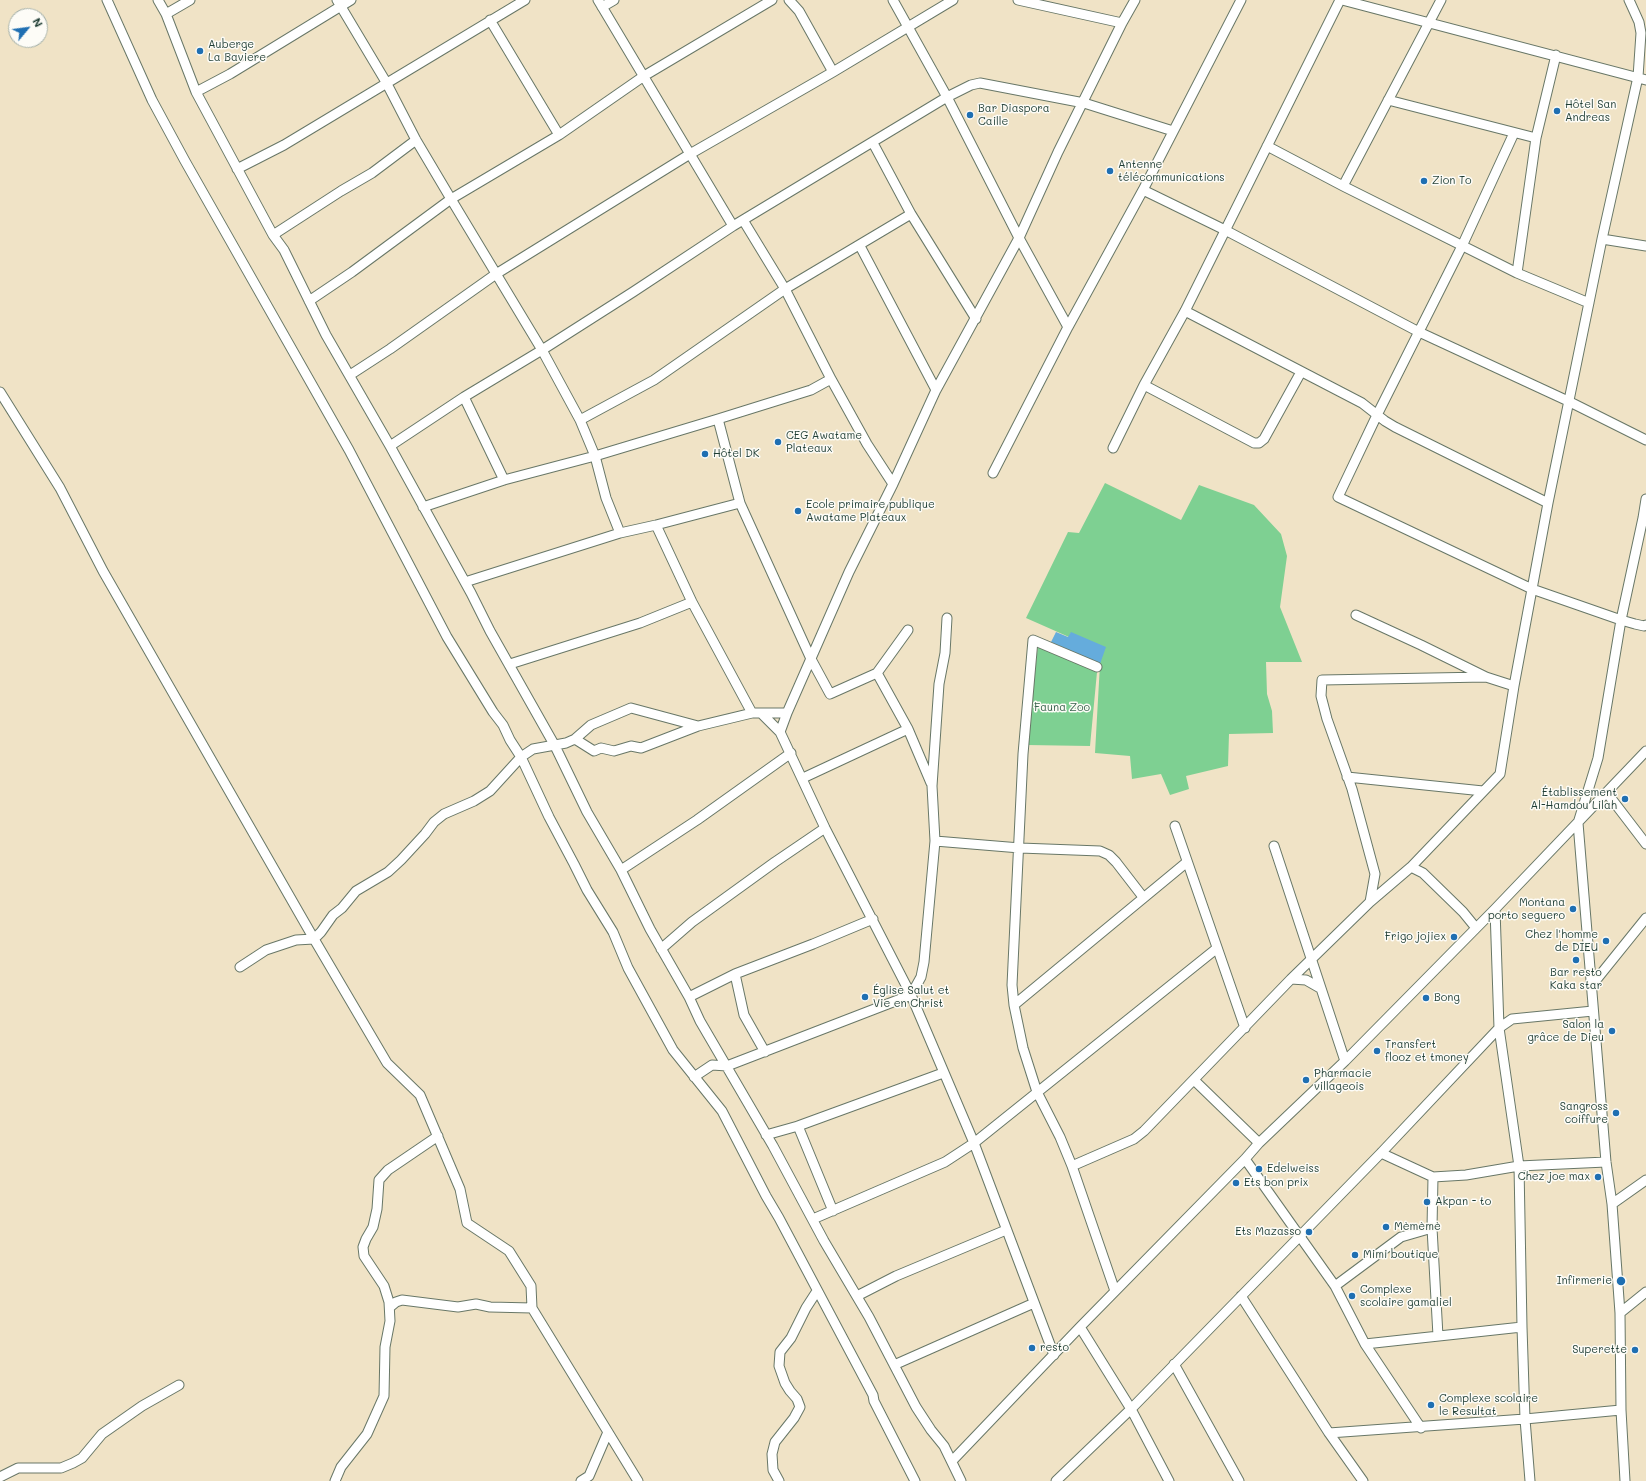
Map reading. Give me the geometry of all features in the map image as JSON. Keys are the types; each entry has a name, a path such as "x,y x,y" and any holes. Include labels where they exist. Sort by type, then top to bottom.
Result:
{"street":[{"path":"108,0 152,100 185,161 349,450 447,637 493,712 503,725 510,740 521,757 586,890 613,932 628,968 673,1050 722,1111 873,1395 874,1401 915,1481"},
{"path":"158,0 166,14 196,92 273,235 287,255 326,334 390,446 465,582 490,631 555,746 587,812 621,870 661,949 689,997 700,1021 857,1296 919,1411 931,1430 944,1446 961,1481"},
{"path":"166,14 190,0"},
{"path":"196,92 230,74 339,3 350,0"},
{"path":"238,169 284,145 386,82 525,0"},
{"path":"614,0 600,3 733,226"},
{"path":"309,301 352,272 451,199 559,135 644,76 772,0"},
{"path":"789,0 799,10 833,72"},
{"path":"893,0 947,97 1019,238 1068,327"},
{"path":"350,375 390,349 496,274 690,154 833,72 953,0"},
{"path":"1018,0 1122,23"},
{"path":"780,732 849,572 893,484 936,390 1019,238 1058,152 1122,23 1135,0"},
{"path":"993,473 1068,327 1143,190 1241,0"},
{"path":"1113,448 1144,384 1185,311 1341,0 1642,78"},
{"path":"1343,186 1441,0"},
{"path":"1072,1166 1134,1138 1194,1080 1291,979 1370,902 1411,867 1500,774 1514,686 1568,401 1602,239 1642,78 1641,33 1639,22 1629,0"},
{"path":"339,3 386,82 416,140 542,350 580,420 595,456 606,498 620,533"},
{"path":"490,20 559,135"},
{"path":"1516,273 1536,138 1556,55"},
{"path":"390,446 464,397 542,350 742,220 873,143 947,97 971,85 980,83 1084,102 1173,131"},
{"path":"1388,100 1536,138"},
{"path":"1514,133 1462,246 1377,415 1338,498 1532,589 1621,620 1639,625 1646,625"},
{"path":"273,235 372,173 416,140"},
{"path":"873,143 911,214 976,319"},
{"path":"1267,146 1516,273 1589,303"},
{"path":"1143,190 1225,230 1419,332 1568,401 1646,440"},
{"path":"580,420 660,376 785,289 860,246 911,214"},
{"path":"742,220 785,289 867,444 893,484"},
{"path":"1602,239 1646,246"},
{"path":"860,246 936,390"},
{"path":"1185,311 1362,403 1395,427 1548,503"},
{"path":"1144,384 1254,443 1259,443 1264,439 1301,372"},
{"path":"423,507 504,480 595,456 811,390 831,378"},
{"path":"0,392 60,488 103,571 314,939 387,1063 420,1095 460,1189 467,1223 509,1251 531,1286 532,1308 638,1481"},
{"path":"464,397 504,480"},
{"path":"718,419 740,503 811,659 830,694 877,673 908,630"},
{"path":"1625,1481 1621,1410 1620,1314 1612,1204 1606,1162 1578,823 1598,758 1621,620 1646,498"},
{"path":"465,582 620,533 740,503"},
{"path":"656,525 692,602 756,713 780,732 803,778 825,828 911,995 974,1143 1054,1354"},
{"path":"510,664 640,622 692,602"},
{"path":"1356,615 1420,644 1486,677 1514,686"},
{"path":"694,1077 712,1066 727,1066 911,995 921,977 924,962 935,841 932,786 939,684 945,653 947,618"},
{"path":"1097,667 1033,640 1024,746 1020,848 1012,965 1014,1005 1023,1048 1036,1092 1060,1137 1072,1166 1115,1291"},
{"path":"877,673 908,729 932,786"},
{"path":"1370,902 1375,874 1352,789 1327,719 1321,696 1322,680 1486,677"},
{"path":"240,967 266,950 296,940 314,939 333,915 345,905 356,891 388,872 426,834 434,822 444,814 474,801 490,791 521,757 533,749 555,746 575,739 591,725 631,708 698,726"},
{"path":"575,739 594,751 602,748 614,751 631,746 641,748 698,726 756,713 787,713"},
{"path":"803,778 908,729"},
{"path":"952,1461 1115,1291 1245,1160 1259,1143 1345,1061 1495,909 1646,751"},
{"path":"621,870 697,820 791,753"},
{"path":"1347,777 1483,791"},
{"path":"1606,793 1646,844"},
{"path":"1175,826 1216,949 1245,1028"},
{"path":"661,949 692,922 825,828"},
{"path":"935,841 1020,848 1100,851 1109,854 1143,897"},
{"path":"1274,846 1345,1061"},
{"path":"1014,1005 1187,862"},
{"path":"1411,867 1423,873 1463,912 1476,928"},
{"path":"1495,909 1500,1028 1519,1166 1525,1420 1530,1481"},
{"path":"1592,985 1646,918"},
{"path":"689,997 735,974 873,919"},
{"path":"813,1219 945,1162 974,1143 1216,949"},
{"path":"735,974 744,1015 765,1052"},
{"path":"1291,979 1306,980 1320,988"},
{"path":"1056,1481 1131,1409 1381,1154 1500,1028 1512,1019 1593,1011"},
{"path":"766,1135 798,1126 943,1073"},
{"path":"1194,1080 1259,1143"},
{"path":"798,1126 833,1211"},
{"path":"335,1481 341,1467 367,1434 384,1396 385,1346 390,1321 390,1307 384,1286 364,1256 363,1247 373,1227 377,1209 379,1180 388,1170 438,1136"},
{"path":"1381,1154 1432,1177 1466,1175 1519,1166 1606,1162"},
{"path":"1245,1160 1335,1286 1366,1344 1421,1428"},
{"path":"1432,1177 1432,1228 1438,1336"},
{"path":"1612,1204 1646,1180"},
{"path":"1335,1286 1401,1237 1432,1228"},
{"path":"857,1296 896,1276 1006,1230"},
{"path":"779,1481 773,1470 772,1454 775,1442 800,1408 797,1399 785,1383 780,1366 780,1352 791,1338 806,1308 817,1291"},
{"path":"1620,1314 1646,1292"},
{"path":"1241,1296 1329,1433 1363,1481"},
{"path":"390,1307 396,1302 402,1300 458,1307 476,1304 490,1307 532,1308"},
{"path":"894,1365 1034,1303"},
{"path":"1080,1327 1131,1409 1169,1481"},
{"path":"1366,1344 1522,1327"},
{"path":"1174,1364 1239,1481"},
{"path":"0,1477 18,1468 61,1468 73,1463 82,1458 102,1434 142,1406 179,1384"},
{"path":"1329,1433 1525,1420 1621,1410"},
{"path":"581,1481 589,1476 608,1432"}],"green space":[{"path":"1105,483 1181,520 1199,485 1254,505 1281,534 1287,556 1280,607 1302,662 1266,662 1267,694 1272,711 1273,733 1229,734 1228,766 1186,776 1189,789 1170,795 1161,774 1132,779 1130,756 1095,753 1100,664 1071,633 1069,637 1026,618 1068,532 1079,533"},
{"name":"Fauna Zoo","path":"1038,645 1097,672 1090,746 1027,745"}],"water":[{"path":"1056,632 1068,637 1071,632 1106,647 1100,664 1051,642"}],"place":[{"name":"Auberge La Baviere","path":"200,51"},
{"name":"Hôtel San Andreas","path":"1557,111"},
{"name":"Bar Diaspora Caille","path":"970,115"},
{"name":"Antenne télécommunications","path":"1110,171"},
{"name":"Zion To","path":"1424,181"},
{"name":"CEG Awatame Plateaux","path":"778,442"},
{"name":"Hôtel DK","path":"705,454"},
{"name":"Ecole primaire publique Awatame Plateaux","path":"798,511"},
{"name":"Établissement Al-Hamdou Lilah","path":"1625,799"},
{"name":"Montana porto seguero","path":"1573,909"},
{"name":"Frigo jojiex","path":"1454,937"},
{"name":"Chez l'homme de DIEU","path":"1606,941"},
{"name":"Bar resto Kaka star","path":"1576,960"},
{"name":"Église Salut et Vie en Christ","path":"865,997"},
{"name":"Bong","path":"1426,998"},
{"name":"Salon la grâce de Dieu","path":"1612,1031"},
{"name":"Transfert flooz et tmoney","path":"1377,1051"},
{"name":"Pharmacie villageois","path":"1306,1080"},
{"name":"Sangross coiffure","path":"1616,1113"},
{"name":"Edelweiss","path":"1259,1169"},
{"name":"Chez joe max","path":"1598,1177"},
{"name":"Ets bon prix","path":"1236,1183"},
{"name":"Akpan - to","path":"1427,1202"},
{"name":"Mèmèmè","path":"1386,1227"},
{"name":"Ets Mazasso","path":"1309,1232"},
{"name":"Mimi boutique","path":"1355,1255"},
{"name":"Infirmerie","path":"1621,1281"},
{"name":"Complexe scolaire gamaliel","path":"1352,1296"},
{"name":"resto","path":"1032,1348"},
{"name":"Superette","path":"1635,1350"},
{"name":"Complexe scolaire le Resultat","path":"1431,1405"}]}
